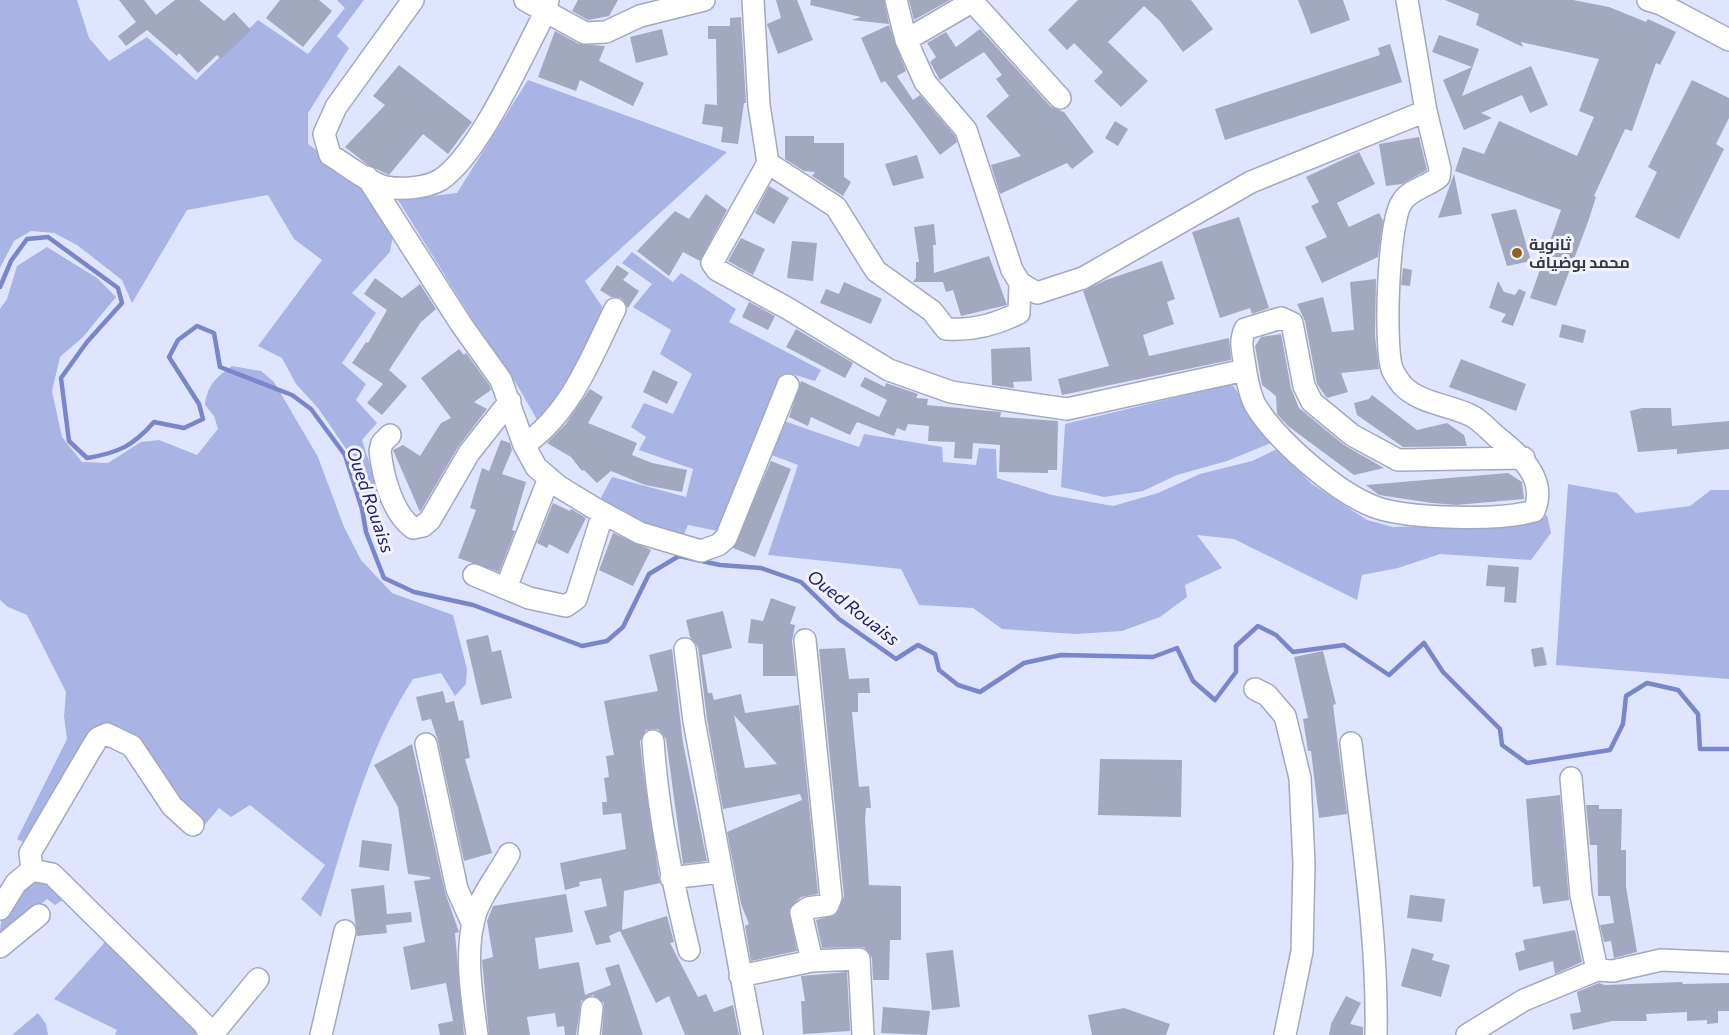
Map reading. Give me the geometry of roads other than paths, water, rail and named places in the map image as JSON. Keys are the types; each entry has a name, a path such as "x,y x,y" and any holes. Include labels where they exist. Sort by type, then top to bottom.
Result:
{"street":[{"path":"413,0 336,107 324,134 330,155 384,187 415,188 438,181 453,169 475,143 546,7"},
{"path":"525,0 546,7 585,33 606,32 645,8 704,0"},
{"path":"753,0 759,105 768,164 712,263 717,270 787,308 889,370 951,392 1067,409 1245,370"},
{"path":"896,0 906,40 924,82 966,130 1012,270 1020,283 1037,293 1083,278 1251,182 1426,111"},
{"path":"1407,0 1426,111 1440,170 1439,177 1433,182 1409,193 1396,214 1392,241 1388,345 1393,370 1402,385 1418,396 1473,417 1524,458 1537,484 1538,501 1534,511 1517,516 1419,515 1375,507 1314,471 1256,407 1245,370 1241,337 1245,329 1281,318 1292,323 1304,386 1312,402 1352,435 1398,460 1524,458"},
{"path":"1648,0 1661,4 1729,40"},
{"path":"906,40 973,1 1060,98"},
{"path":"768,164 836,207 876,271 932,311 946,329 959,330 1003,321 1019,313 1020,283"},
{"path":"367,177 461,324 501,380 524,445 536,467 603,513 640,533 700,551 718,545 726,538 788,385"},
{"path":"524,445 556,419 586,369 615,309"},
{"path":"390,435 382,443 380,451 395,507 406,523 413,528 423,526 430,520 469,453 510,401"},
{"path":"506,588 549,478"},
{"path":"474,575 529,598 566,606 576,599 603,513"},
{"path":"805,640 831,897 828,905 808,908 801,913 812,961"},
{"path":"685,650 694,721 752,1035"},
{"path":"1255,689 1268,695 1284,716 1300,778 1304,864 1302,951 1285,1035"},
{"path":"0,909 16,877 91,749 98,738 107,734 132,746 172,806 193,825"},
{"path":"652,741 658,805 671,878 689,950"},
{"path":"1351,743 1373,932 1377,991 1376,1035"},
{"path":"426,744 440,813 456,872 457,889 473,925"},
{"path":"1572,778 1581,895 1597,970"},
{"path":"477,1035 471,990 473,925 476,913 509,854"},
{"path":"671,878 721,872"},
{"path":"16,877 52,874 204,1024 211,1035 258,979"},
{"path":"0,947 39,915"},
{"path":"321,1035 345,931"},
{"path":"740,976 812,961 859,959 863,1035"},
{"path":"1467,1035 1524,1000 1597,970 1613,971 1661,960 1729,963"},
{"path":"589,1035 592,1008"}],"waterway":[{"name":"Oued Rouaiss","path":"0,287 11,261 27,239 48,237 118,288 122,303 87,342 61,378 69,441 87,458 108,454 132,443 154,422 184,428 203,419 199,404 169,357 178,340 197,326 214,333 220,367 292,395 311,409 345,455 362,509 366,532 384,578 414,592 473,605 582,646 607,641 623,627 649,574 679,556 720,565 761,568 801,582 839,619 896,659 918,645 935,654 939,670 958,685 980,692 1024,663 1061,655 1153,657 1177,648 1193,681 1215,700 1236,672 1236,646 1258,626 1276,635 1293,652 1344,645 1389,675 1424,643 1443,672 1500,729 1502,745 1527,763 1610,750 1623,724 1626,696 1647,683 1678,690 1698,714 1700,749 1729,749"}],"place":[{"name":"ثانوية محمد بوضياف","path":"1517,253"}]}
